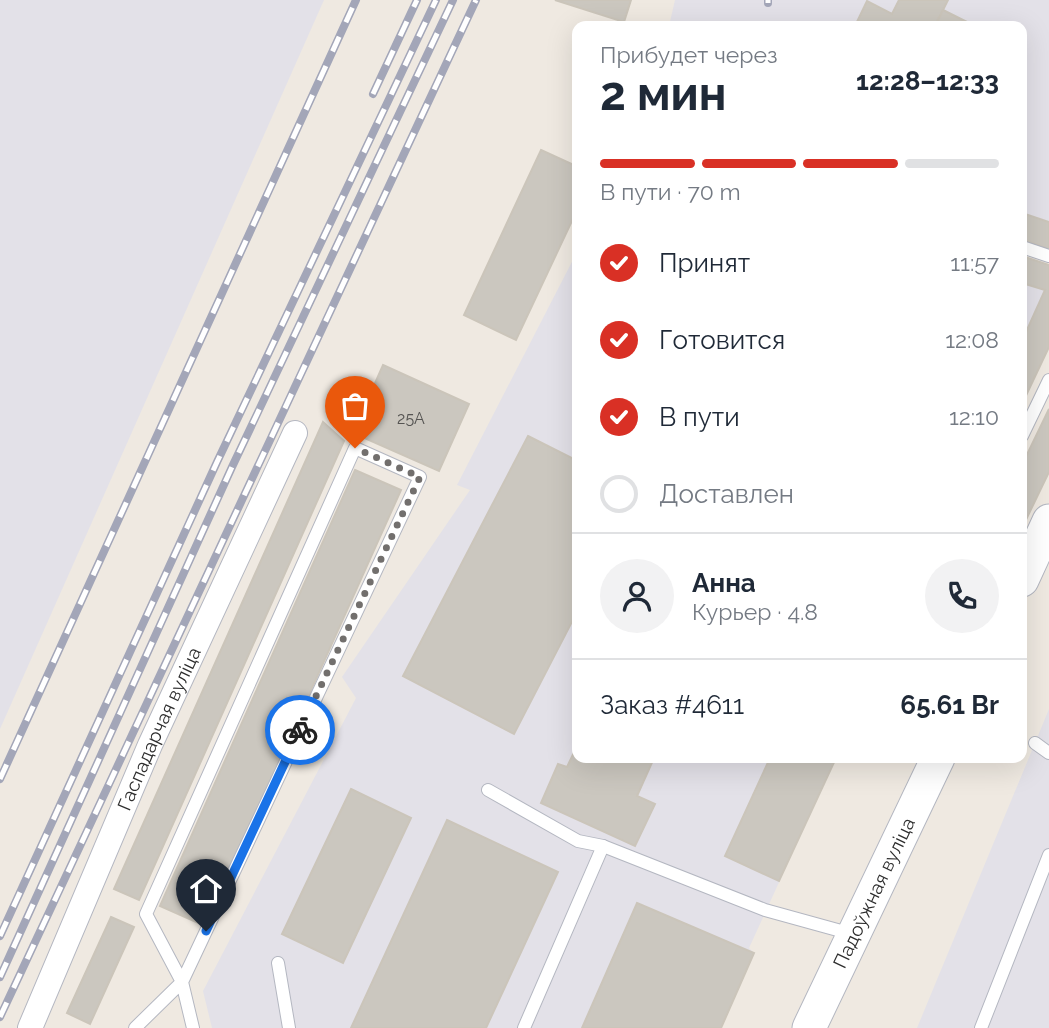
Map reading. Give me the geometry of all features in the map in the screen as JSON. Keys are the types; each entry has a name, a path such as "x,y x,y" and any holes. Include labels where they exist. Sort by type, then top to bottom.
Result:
{"main road":[{"path":"1027,569 1049,521"},
{"name":"Падоўжная вуліца","path":"809,1028 936,763"}],"street":[{"name":"Гаспадарчая вуліца","path":"30,1028 150,745 295,433"}],"lane":[{"path":"1027,249 1049,256"},
{"path":"1027,426 1049,380"},
{"path":"135,1028 182,982 420,477 355,448 146,914 182,982 193,1028"},
{"path":"1035,743 1049,753"},
{"path":"488,790 578,841 603,846 765,910 852,934"},
{"path":"524,1028 603,846"},
{"path":"981,1028 1049,855"},
{"path":"278,962 289,1028"}],"shaded area":[{"path":"0,0 324,0 0,729"},
{"path":"675,0 1049,0 1049,222 1027,215 1027,21 670,21"},
{"path":"572,262 572,763 834,763 749,948 754,953 721,1028 212,1028 203,991 356,698 342,677 470,490 457,485"},
{"path":"1027,285 1045,290 1027,330"},
{"path":"1049,709 1049,1028 917,1028 1027,763"}],"building":[{"path":"555,0 631,0 624,21"},
{"path":"899,0 948,0 938,21 857,21 867,1 892,14"},
{"path":"943,10 965,21 938,21"},
{"path":"541,150 572,164 572,221 516,340 464,315"},
{"path":"1027,215 1049,222 1049,249 1027,241"},
{"path":"1027,258 1049,265 1049,347 1027,393 1027,330 1045,290 1027,285"},
{"path":"383,365 469,404 439,471 353,433"},
{"path":"1049,409 1049,472 1027,518 1027,455"},
{"path":"323,422 344,441 139,900 114,889"},
{"path":"528,436 572,458 572,622 514,734 403,676"},
{"path":"355,470 401,490 205,926 160,906"},
{"path":"572,757 572,763 652,763 637,796 655,804 635,846 541,803 558,764 567,767"},
{"path":"768,763 834,763 779,881 725,856"},
{"path":"351,789 411,818 343,963 282,934"},
{"path":"447,820 558,872 486,1028 351,1028"},
{"path":"637,903 754,953 721,1028 582,1028"},
{"path":"111,917 134,927 90,1024 67,1013"}],"railway":[{"path":"0,779 356,0"},
{"path":"373,94 417,0"},
{"path":"0,936 217,462 436,0"},
{"path":"0,977 232,467 453,0"},
{"path":"0,1017 476,0"}],"way so far":[{"path":"300,730 420,477 355,448"}],"route":[{"path":"206,931 300,730"}]}
